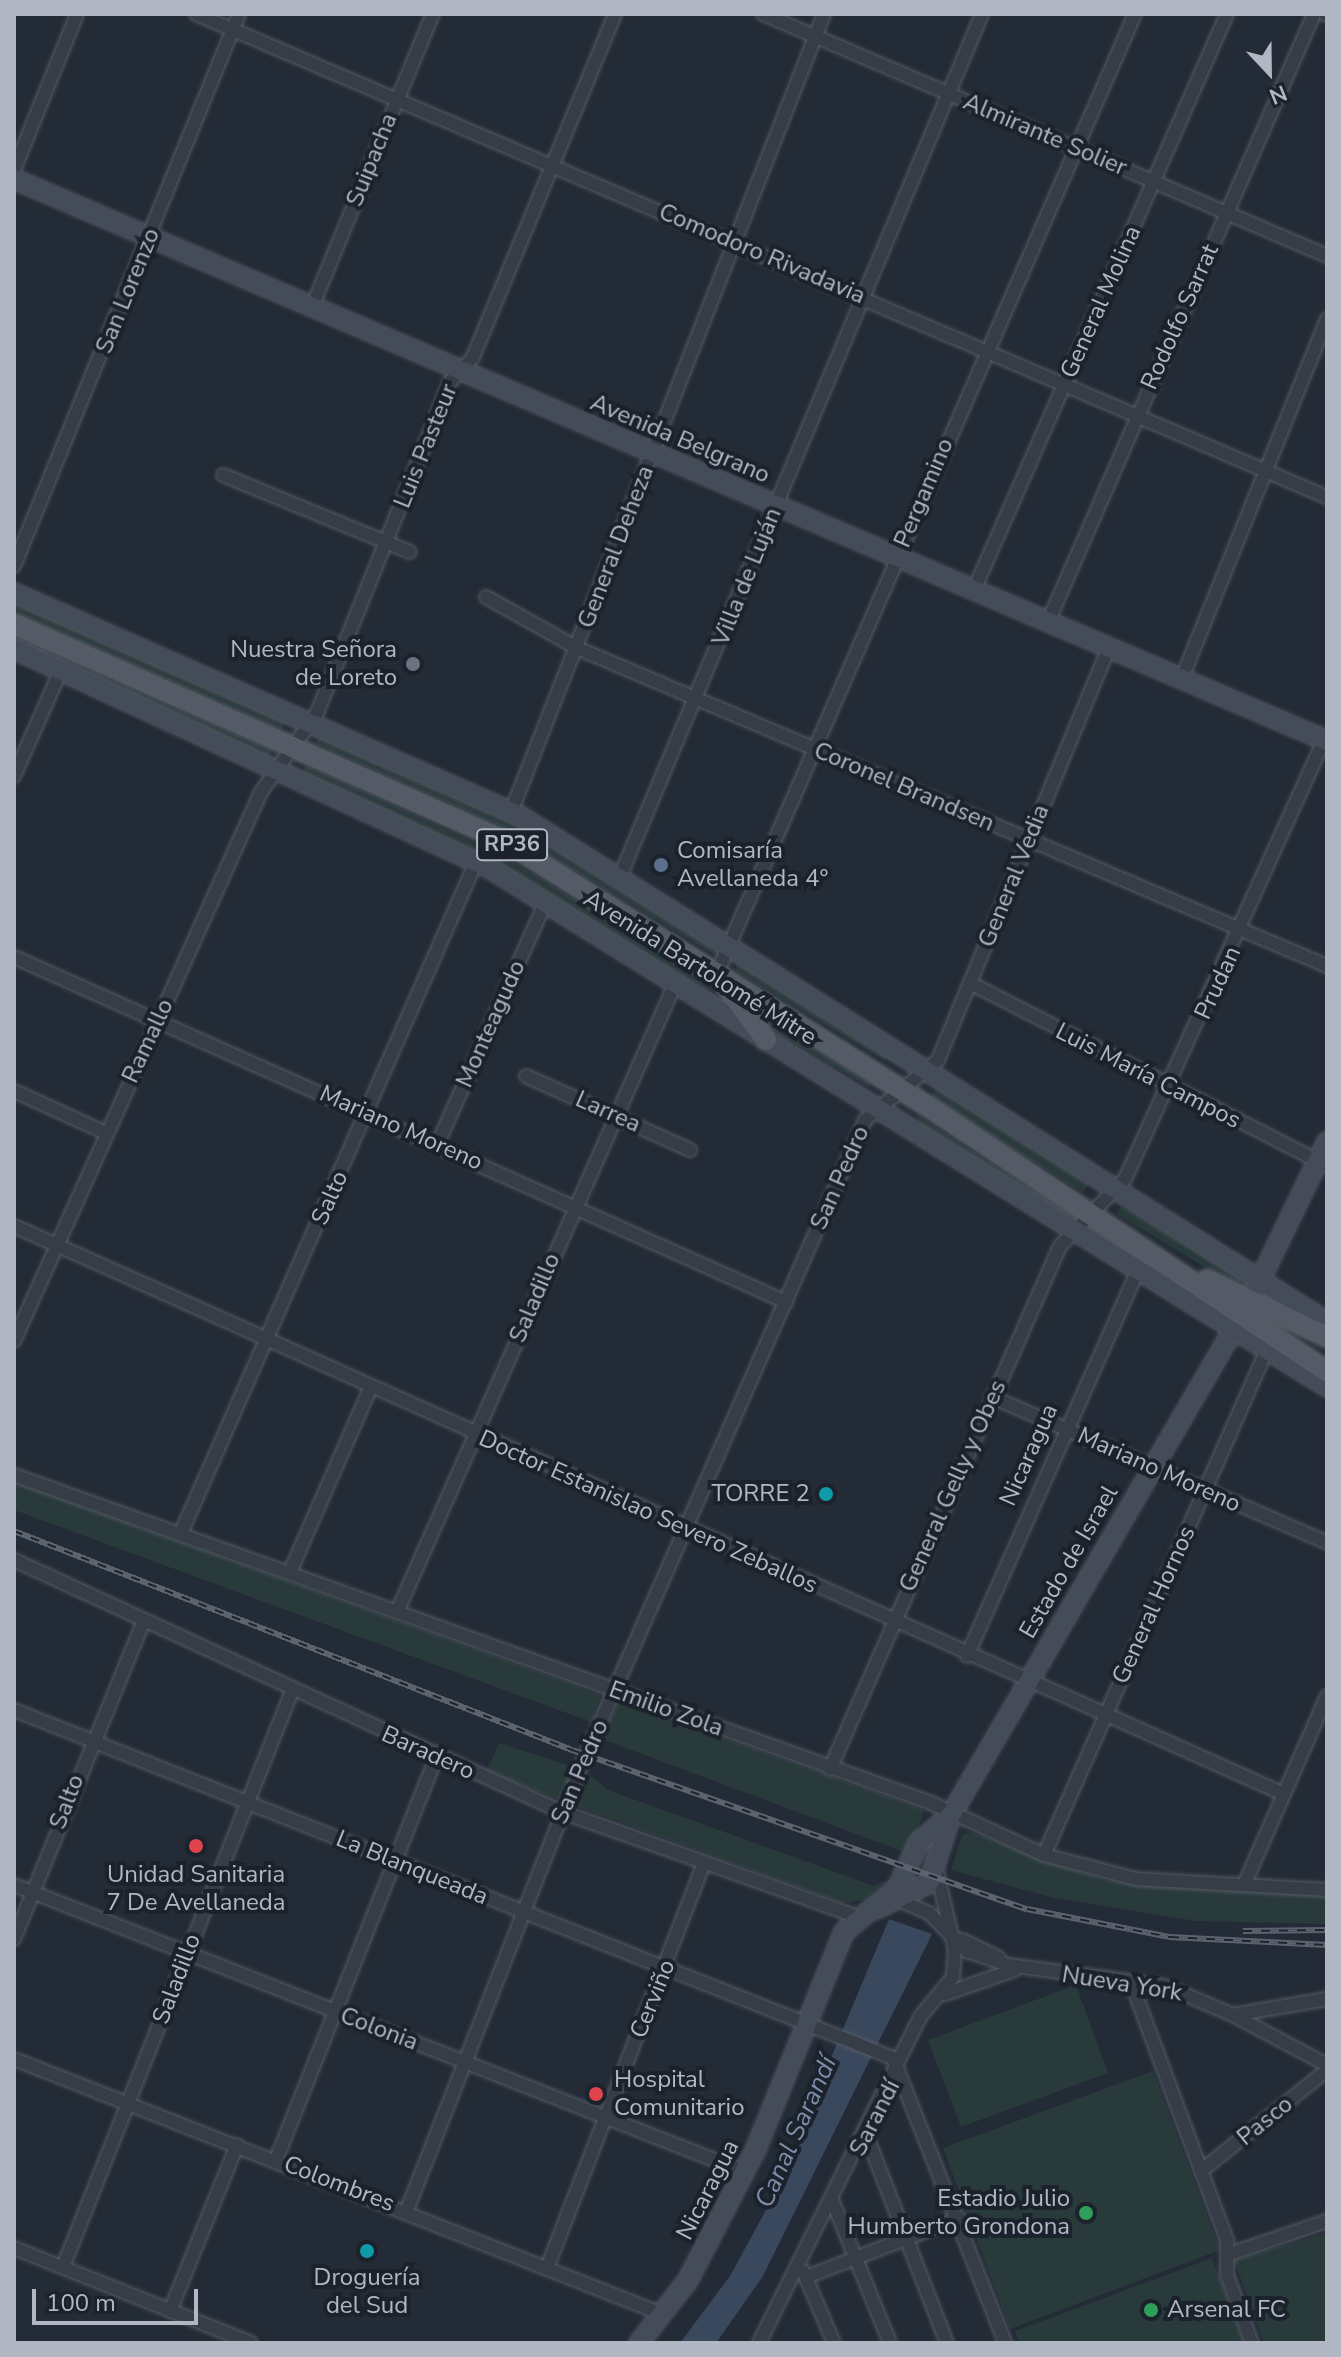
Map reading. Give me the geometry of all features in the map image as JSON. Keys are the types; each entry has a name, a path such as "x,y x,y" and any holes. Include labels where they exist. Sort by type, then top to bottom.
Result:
{"main road":[{"name":"Avenida Bartolomé Mitre","path":"14,624 505,841 1246,1308 1327,1371"},
{"path":"717,973 766,1040"},
{"name":"Avenida Bartolomé Mitre","path":"1246,1308 1327,1337"}],"street":[{"path":"14,170 77,14"},
{"name":"Comodoro Rivadavia","path":"196,14 398,97 1135,418 1327,497"},
{"name":"San Lorenzo","path":"14,566 239,14"},
{"name":"Suipacha","path":"312,307 433,14"},
{"name":"Luis Pasteur","path":"291,746 310,724 460,369 473,357 615,14"},
{"name":"Almirante Solier","path":"763,14 1327,256"},
{"name":"General Deheza","path":"511,812 824,14"},
{"name":"Villa de Luján","path":"621,874 982,14"},
{"name":"Pergamino","path":"717,973 734,944 896,557 1135,14"},
{"name":"General Molina","path":"974,590 1227,14"},
{"name":"Rodolfo Sarrat","path":"1048,622 1314,14"},
{"name":"Avenida Belgrano","path":"14,179 1325,740"},
{"path":"1182,678 1327,319"},
{"path":"223,475 410,552"},
{"name":"Avenida Bartolomé Mitre","path":"14,593 511,812 621,874 734,944 930,1072 1262,1277 1327,1322"},
{"name":"Coronel Brandsen","path":"486,597 577,648 1327,966"},
{"name":"Avenida Bartolomé Mitre","path":"14,649 476,862 876,1107 1230,1334 1327,1387"},
{"name":"General Vedia","path":"930,1072 1108,649"},
{"path":"14,776 61,670"},
{"name":"Prudan","path":"1090,1212 1117,1188 1169,1088 1242,932 1325,740"},
{"name":"Ramallo","path":"14,1341 275,767 291,746"},
{"name":"Salto","path":"181,1533 476,862"},
{"name":"Monteagudo","path":"437,1145 545,903"},
{"name":"Mariano Moreno","path":"14,957 786,1302"},
{"name":"Luis María Campos","path":"970,983 1322,1164"},
{"name":"Saladillo","path":"397,1612 478,1434 574,1206 675,984"},
{"path":"901,1089 930,1072"},
{"name":"Larrea","path":"526,1076 690,1150"},
{"name":"San Pedro","path":"407,2210 562,1812 686,1528 876,1107 901,1089"},
{"path":"14,1091 106,1133"},
{"name":"Estado de Israel","path":"937,1871 951,1815 1246,1308 1322,1164 1327,1142"},
{"name":"General Gelly y Obes","path":"830,1769 992,1397 1069,1232 1090,1212"},
{"name":"Doctor Estanislao Severo Zeballos","path":"14,1226 1026,1683 1284,1794"},
{"name":"Nicaragua","path":"967,1656 1136,1275"},
{"name":"General Hornos","path":"1044,1855 1265,1354"},
{"path":"290,1572 370,1389"},
{"name":"Mariano Moreno","path":"992,1397 1327,1543"},
{"name":"Emilio Zola","path":"14,1475 830,1769 951,1815 1044,1855 1136,1879 1327,1890"},
{"name":"Baradero","path":"14,1560 120,1606 143,1623 562,1812 857,1915"},
{"name":"Salto","path":"14,1939 91,1740 143,1623"},
{"name":"Saladillo","path":"63,2267 245,1800 292,1691"},
{"path":"1244,1885 1327,1696"},
{"name":"La Blanqueada","path":"14,1710 664,1970 887,2055 901,2067"},
{"path":"276,2160 436,1757"},
{"name":"Estado de Israel","path":"857,1915 898,1887 919,1842 951,1815"},
{"name":"Cerviño","path":"547,2268 704,1864"},
{"path":"857,1915 901,1901 937,1871 952,1935"},
{"name":"Colonia","path":"14,1885 745,2172"},
{"name":"Nueva York","path":"901,1901 952,1935 1008,1965 1192,1994 1327,2067"},
{"name":"Nicaragua","path":"639,2343 662,2314 745,2172 818,2030 857,1915"},
{"name":"Sarandí","path":"764,2339 798,2266 901,2067 920,2017 936,2001 956,1968 952,1935"},
{"path":"936,2001 980,1977 1029,1969"},
{"path":"1131,1982 1201,2171 1252,2343"},
{"path":"1233,2015 1327,1999"},
{"name":"Colombres","path":"14,2059 407,2210 662,2314"},
{"path":"901,2067 1005,2343"},
{"name":"Pasco","path":"1201,2171 1327,2067"},
{"path":"867,2137 909,2238 947,2343"},
{"path":"170,2311 237,2145"},
{"path":"832,2200 858,2257 890,2343"},
{"path":"809,2276 959,2218"},
{"path":"1227,2255 1327,2221"},
{"path":"14,2248 251,2343"},
{"path":"798,2266 809,2276 834,2343"}],"shaded area":[{"path":"14,601 286,720 282,730 14,612"},
{"path":"14,637 272,750 268,757 14,644"},
{"path":"319,736 507,818 723,946 718,957 501,826 316,744"},
{"path":"306,765 505,857 690,969 730,1011 302,774"},
{"path":"740,962 886,1055 885,1061 734,970"},
{"path":"732,993 870,1083 869,1087 752,1019"},
{"path":"936,1087 1090,1181 1083,1193 930,1097"},
{"path":"919,1116 1069,1211 1065,1217 916,1123"},
{"path":"1121,1206 1243,1277 1237,1287 1117,1214"},
{"path":"14,1482 601,1695 591,1722 14,1510"},
{"path":"619,1701 924,1810 916,1837 904,1852 602,1739"},
{"path":"499,1743 574,1767 560,1800 487,1771"},
{"path":"587,1773 608,1790 874,1886 886,1880 865,1900 844,1903 573,1805"},
{"path":"971,1832 1104,1880 1327,1896 1327,1924 1196,1921 1054,1898 951,1870 962,1835"},
{"path":"1076,1985 1108,2073 961,2127 928,2040"},
{"name":"Estadio Julio Humberto Grondona","path":"1153,2071 1220,2250 1010,2329 943,2148"},
{"name":"Arsenal FC","path":"1327,2233 1327,2343 1264,2343 1234,2260"},
{"name":"Arsenal FC","path":"1212,2258 1244,2343 1019,2343 1015,2331"}],"water":[{"path":"889,1919 932,1934 763,2276 716,2343 680,2343 730,2276 771,2201"}],"railway":[{"path":"14,1531 572,1750 1027,1909 1170,1937 1327,1945"},
{"path":"1243,1931 1327,1930"}],"place":[{"name":"Nuestra Señora de Loreto","path":"413,664"},
{"name":"Comisaría Avellaneda 4°","path":"661,865"},
{"name":"TORRE 2","path":"826,1494"},
{"name":"Unidad Sanitaria 7 De Avellaneda","path":"196,1846"},
{"name":"Hospital Comunitario","path":"596,2094"},
{"name":"Estadio Julio Humberto Grondona","path":"1086,2213"},
{"name":"Droguería del Sud","path":"367,2251"},
{"name":"Arsenal FC","path":"1151,2310"}],"water label":[{"name":"Canal Sarandí","path":"796,2132"}]}
